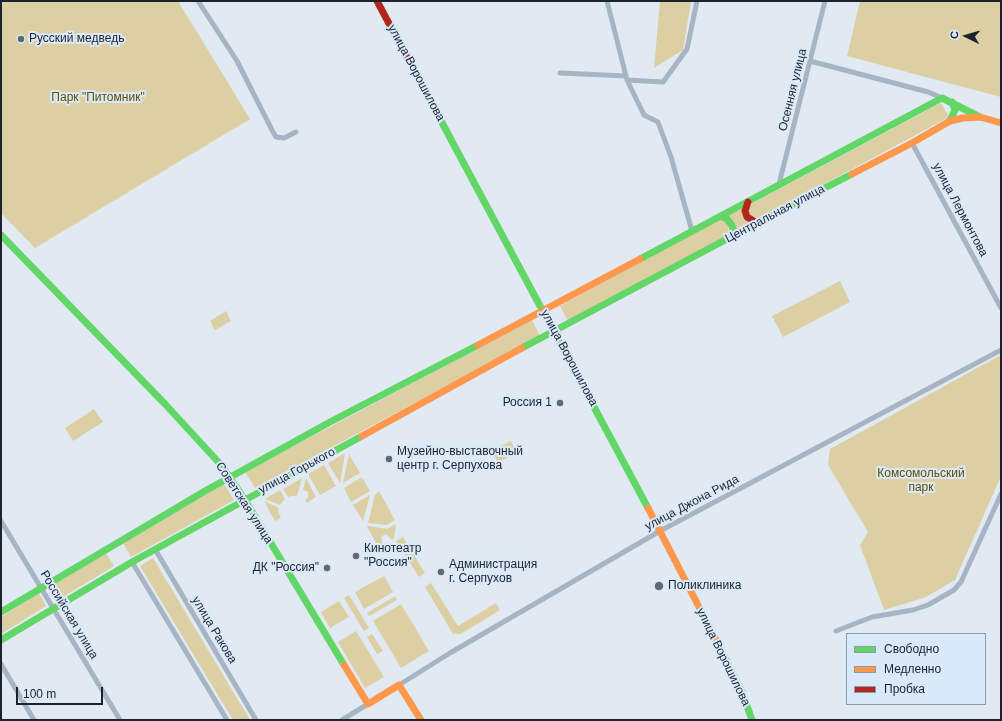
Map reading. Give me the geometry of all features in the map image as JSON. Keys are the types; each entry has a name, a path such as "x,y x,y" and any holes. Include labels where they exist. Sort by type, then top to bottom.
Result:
{"street":[{"path":"198,1 237,61 276,137 284,138 296,132"},
{"name":"улица Ворошилова","path":"377,1 660,531 731,669 742,692 752,720"},
{"path":"607,1 626,78 644,115 658,122 671,157 692,231"},
{"path":"560,73 663,82 687,49 697,1"},
{"name":"Осенняя улица","path":"779,184 825,1"},
{"path":"810,62 928,92 952,102 980,117"},
{"name":"Центральная улица","path":"543,310 942,98"},
{"path":"950,121 954,115 952,102"},
{"name":"Центральная улица","path":"554,332 757,223 912,143 950,121 963,118 980,117 1001,123"},
{"name":"улица Лермонтова","path":"912,143 1001,308"},
{"path":"748,202 745,211 747,217 757,223"},
{"path":"721,216 727,219 731,224 733,228 732,237"},
{"name":"Советская улица","path":"1,235 172,412 222,466 245,500 368,704"},
{"path":"1,612 230,477 543,310"},
{"name":"улица Горького","path":"1,640 155,549 554,332"},
{"name":"улица Джона Рида","path":"399,685 447,655 660,531 1001,350"},
{"path":"836,630 872,617 913,610 928,605 954,590 961,582 1001,494"},
{"name":"Российская улица","path":"1,521 120,720"},
{"name":"улица Ракова","path":"155,549 256,720"},
{"path":"132,562 227,720"},
{"path":"1,664 34,720"},
{"path":"342,720 399,685 421,720"}],"green space":[{"name":"Парк \"Питомник\"","path":"1,1 178,1 250,119 35,248 1,213"},
{"path":"660,1 691,1 683,50 654,68"},
{"path":"860,1 1001,1 1001,97 847,56"},
{"path":"941,103 949,117 759,219 749,214 748,208 753,203"},
{"path":"743,208 744,217 750,224 735,232 727,216"},
{"path":"718,220 723,220 728,225 729,232 726,237 568,321 560,306"},
{"path":"840,281 850,302 783,337 772,316"},
{"path":"226,311 231,321 215,330 210,321"},
{"path":"532,320 540,336 255,488 245,472"},
{"name":"Комсомольский парк","path":"1001,355 1001,476 955,580 926,597 884,610 860,545 868,532 828,465 830,449"},
{"path":"94,409 103,422 73,441 65,428"},
{"path":"511,441 517,452 498,463 492,451"},
{"path":"345,453 340,483 328,463"},
{"path":"349,454 360,473 343,483"},
{"path":"324,465 336,486 320,495 308,474"},
{"path":"362,477 370,491 351,502 344,488"},
{"path":"302,478 297,496 288,497 283,489"},
{"path":"306,478 316,497 307,503 305,500 308,497 308,492 303,490"},
{"path":"224,484 234,500 131,557 123,543"},
{"path":"280,490 285,499 280,505 265,499"},
{"path":"379,491 395,520 387,525 368,523 375,495"},
{"path":"370,495 363,521 353,505"},
{"path":"264,501 279,508 278,512 281,518 275,521"},
{"path":"396,524 394,538 392,540 386,534 381,537 383,546 379,548 367,527 387,529"},
{"path":"403,537 425,573 419,577 396,541"},
{"path":"106,553 114,566 56,601 48,588"},
{"path":"153,558 250,720 233,720 140,566"},
{"path":"384,576 393,592 364,609 355,592"},
{"path":"431,583 458,626 496,603 500,610 461,634 453,634 425,587"},
{"path":"39,593 46,606 1,634 1,617"},
{"path":"349,595 369,628 364,631 344,598"},
{"path":"395,596 397,600 369,616 367,613"},
{"path":"339,601 349,617 330,628 321,612"},
{"path":"401,604 429,651 401,668 373,621"},
{"path":"356,631 384,677 365,688 338,642"},
{"path":"372,634 383,651 377,654 367,637"}],"traffic: fast":[{"path":"424,89 648,508"},
{"path":"640,259 942,98 980,117"},
{"path":"950,121 955,110 952,102"},
{"path":"522,348 852,174"},
{"path":"721,216 727,219 731,224 733,228 732,237"},
{"path":"1,235 165,404 222,466 245,500 344,665"},
{"path":"1,612 205,491 330,422 478,345"},
{"path":"1,640 132,562 362,436"},
{"path":"716,640 742,692 752,720"}],"traffic: slow":[{"path":"852,174 912,143 950,121 963,118 980,117 1001,123"},
{"path":"478,345 640,259"},
{"path":"362,436 522,348"},
{"path":"648,508 716,640"},
{"path":"344,665 368,704 399,685 421,720"}],"traffic: jam":[{"path":"377,1 424,89"},
{"path":"748,202 745,211 747,217 757,223"}],"place":[{"name":"Русский медведь","path":"21,39"},
{"name":"Россия 1","path":"560,403"},
{"name":"Музейно-выставочный центр г. Серпухова","path":"389,459"},
{"name":"Кинотеатр \"Россия\"","path":"356,556"},
{"name":"ДК \"Россия\"","path":"327,568"},
{"name":"Администрация г. Серпухов","path":"441,572"},
{"name":"Поликлиника","path":"659,586"}]}
